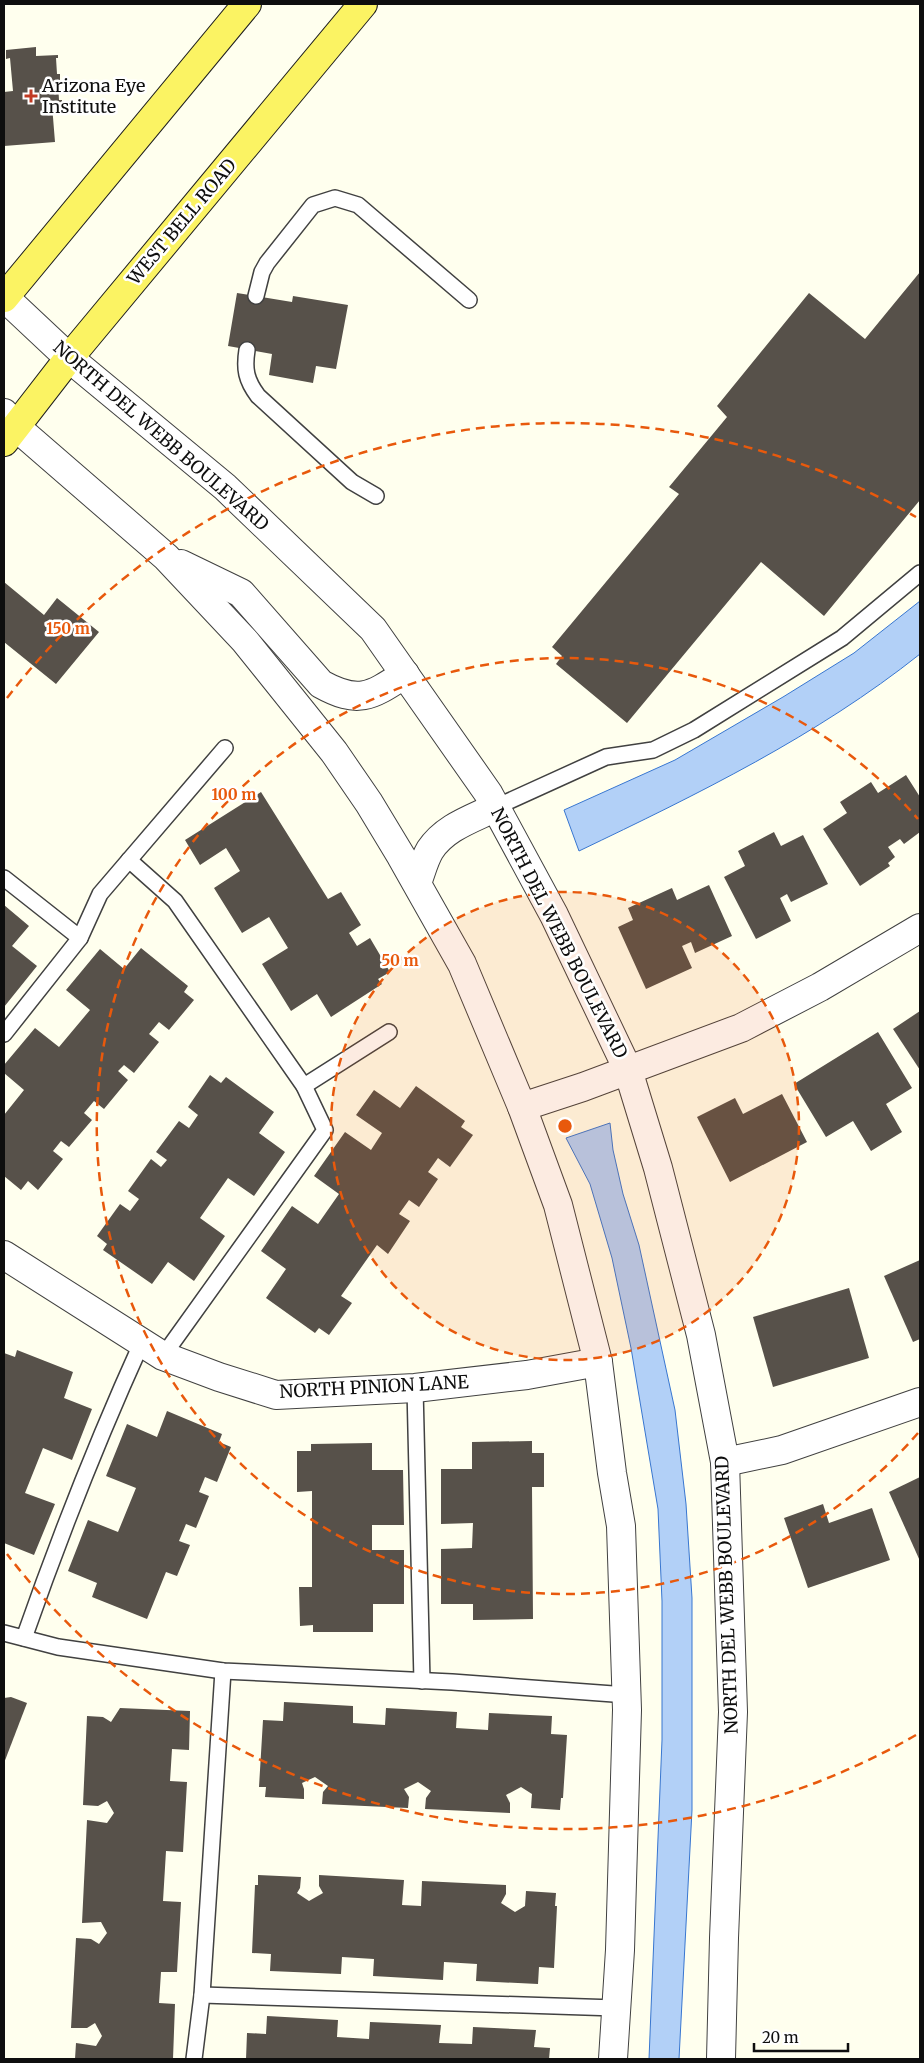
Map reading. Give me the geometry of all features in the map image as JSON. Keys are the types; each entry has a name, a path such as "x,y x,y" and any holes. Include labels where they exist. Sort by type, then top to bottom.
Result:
{"main road":[{"path":"4,297 247,4"},
{"name":"WEST BELL ROAD","path":"8,428 70,358 364,4"}],"street":[{"name":"NORTH DEL WEBB BOULEVARD","path":"4,297 70,358 225,487 373,629 488,793 554,915 628,1070 658,1168 701,1335 725,1462 733,1712 721,2059"},
{"path":"8,428 166,557 244,641 334,752 369,803 417,883 462,964 522,1107 558,1205 598,1362 612,1473 621,1526 627,1695 620,1950 613,2059"},
{"path":"166,557 241,593 321,684 338,693 359,697 382,688 405,674"},
{"path":"417,883 429,852 438,839 450,829 496,807"},
{"path":"522,1107 741,1028 820,987 920,928"},
{"name":"NORTH PINION LANE","path":"4,1255 152,1349 219,1377 276,1395 415,1388 527,1375 598,1362"},
{"path":"725,1462 782,1450 920,1402"}],"lane":[{"path":"256,296 262,272 267,263 313,205 334,198 358,205 469,300"},
{"path":"247,350 245,374 249,385 258,396 352,482 376,496"},
{"path":"496,807 606,757 653,750 694,730 842,638 920,573"},
{"path":"4,1034 80,938 100,894 225,748"},
{"path":"24,1638 54,1551 110,1413 152,1349 325,1130 304,1086 175,901 129,860"},
{"path":"4,878 80,938"},
{"path":"304,1086 389,1032"},
{"path":"415,1388 422,1681"},
{"path":"4,1633 58,1647 223,1671 422,1681 627,1695"},
{"path":"194,2059 202,1995 223,1671"},
{"path":"202,1995 616,2008"}],"water":[{"path":"920,601 920,654 881,684 756,762 668,808 579,851 564,810 675,760 783,697 854,653"},
{"path":"610,1123 613,1150 623,1194 639,1245 675,1410 686,1504 692,1598 692,1810 679,2059 649,2059 662,1740 662,1601 658,1509 631,1348 612,1258 590,1184 566,1138"}],"building":[{"name":"Arizona Eye Institute","path":"36,47 36,56 58,55 58,58 56,58 57,74 60,74 60,84 58,84 59,100 62,100 62,104 52,105 55,142 4,146 4,92 13,91 10,58 6,59 6,50"},
{"path":"920,272 920,500 824,616 761,562 627,723 556,664 562,656 552,647 679,494 669,487 727,417 717,406 809,293 865,339"},
{"path":"237,293 292,302 293,296 348,305 336,369 316,366 313,383 269,375 272,354 228,346"},
{"path":"4,582 44,615 57,598 99,632 56,684 4,642"},
{"path":"906,775 920,797 920,832 904,844 900,839 888,847 895,857 888,863 890,866 860,886 823,829 847,813 840,802 871,782 878,793"},
{"path":"261,792 328,899 341,892 361,925 349,933 357,946 370,938 390,972 378,979 382,984 331,1017 317,994 291,1011 262,964 288,948 269,917 242,933 214,888 240,871 226,848 200,865 185,840"},
{"path":"774,832 781,846 803,835 828,884 791,902 787,894 780,898 791,921 756,939 724,877 745,866 738,851"},
{"path":"709,885 732,936 695,953 691,942 682,946 692,968 646,989 618,927 633,920 628,908 672,888 677,900"},
{"path":"4,905 29,926 12,946 37,966 4,1007"},
{"path":"141,948 188,986 184,992 194,1000 169,1030 159,1022 149,1034 159,1042 134,1073 124,1065 118,1071 128,1080 104,1109 94,1101 84,1113 92,1120 69,1147 61,1141 53,1151 63,1159 38,1190 28,1181 21,1190 4,1176 4,1115 24,1090 4,1073 4,1065 35,1028 59,1047 90,1010 66,990 100,949 124,969"},
{"path":"920,1011 920,1070 893,1029"},
{"path":"878,1032 912,1088 886,1104 902,1132 871,1151 853,1121 826,1137 794,1084"},
{"path":"210,1075 221,1083 226,1077 274,1112 259,1133 285,1152 254,1196 228,1178 200,1218 225,1236 194,1281 168,1262 152,1284 103,1250 107,1244 97,1236 120,1204 130,1211 139,1199 128,1191 151,1159 161,1167 167,1160 156,1152 179,1121 189,1128 198,1115 188,1107"},
{"path":"416,1086 465,1121 461,1127 473,1135 450,1167 438,1158 428,1172 438,1179 419,1207 409,1200 399,1214 410,1221 388,1254 377,1245 341,1296 352,1303 329,1335 319,1328 315,1333 266,1298 286,1269 261,1251 292,1206 318,1224 339,1194 314,1176 345,1132 371,1150 382,1133 356,1115 374,1090 400,1108"},
{"path":"782,1094 807,1142 730,1182 697,1117 735,1098 743,1114"},
{"path":"920,1260 920,1339 913,1342 884,1276"},
{"path":"849,1288 869,1358 773,1387 753,1317"},
{"path":"17,1350 73,1372 64,1398 92,1409 72,1460 43,1448 25,1493 55,1504 34,1555 4,1543 4,1353 15,1357"},
{"path":"167,1411 222,1434 219,1442 231,1447 217,1482 205,1477 199,1492 209,1496 196,1528 186,1524 179,1541 190,1545 177,1576 166,1572 147,1619 92,1597 97,1583 68,1571 88,1520 118,1532 136,1488 106,1476 127,1424 157,1437"},
{"path":"532,1441 532,1453 544,1453 544,1487 532,1487 533,1619 473,1620 473,1604 441,1604 441,1549 472,1548 473,1523 441,1524 441,1469 472,1469 472,1442"},
{"path":"372,1443 372,1470 403,1470 404,1525 372,1525 372,1550 404,1550 404,1604 373,1604 373,1632 313,1632 313,1625 300,1626 299,1587 312,1587 312,1491 297,1492 297,1451 311,1451 311,1444"},
{"path":"920,1477 920,1561 889,1492"},
{"path":"823,1504 829,1523 872,1508 890,1560 808,1588 784,1518"},
{"path":"11,1697 27,1703 4,1763 4,1698"},
{"path":"284,1702 353,1706 353,1723 385,1725 386,1708 457,1712 456,1728 488,1730 489,1713 552,1716 551,1734 567,1735 563,1798 561,1798 560,1810 531,1808 532,1794 521,1787 506,1795 510,1803 510,1813 425,1809 426,1798 431,1791 418,1782 404,1789 409,1797 408,1808 322,1804 323,1792 328,1786 315,1777 302,1783 304,1799 265,1797 266,1787 259,1787 263,1720 283,1721"},
{"path":"120,1708 190,1711 189,1750 172,1749 170,1781 187,1782 183,1852 166,1851 163,1901 181,1902 177,1972 161,1972 159,2003 175,2004 173,2059 75,2059 76,2043 96,2046 102,2036 95,2023 87,2028 71,2028 76,1938 91,1939 99,1944 107,1933 101,1922 82,1923 87,1820 107,1823 114,1813 107,1801 98,1806 83,1805 87,1716 103,1717 111,1722"},
{"path":"258,1875 301,1877 300,1888 297,1893 309,1901 323,1893 319,1886 319,1875 404,1880 402,1905 421,1906 422,1881 506,1885 506,1894 501,1903 515,1912 525,1906 526,1891 556,1893 554,1968 539,1967 538,1984 476,1981 477,1964 444,1962 443,1980 373,1976 374,1959 342,1957 341,1974 270,1971 271,1954 252,1953 255,1885 258,1885"},
{"path":"267,2016 338,2020 337,2037 369,2039 370,2022 441,2025 439,2043 472,2044 473,2027 536,2030 534,2047 550,2048 549,2059 246,2059 247,2033 266,2034"}],"place":[{"name":"Arizona Eye Institute","path":"31,96"}]}
